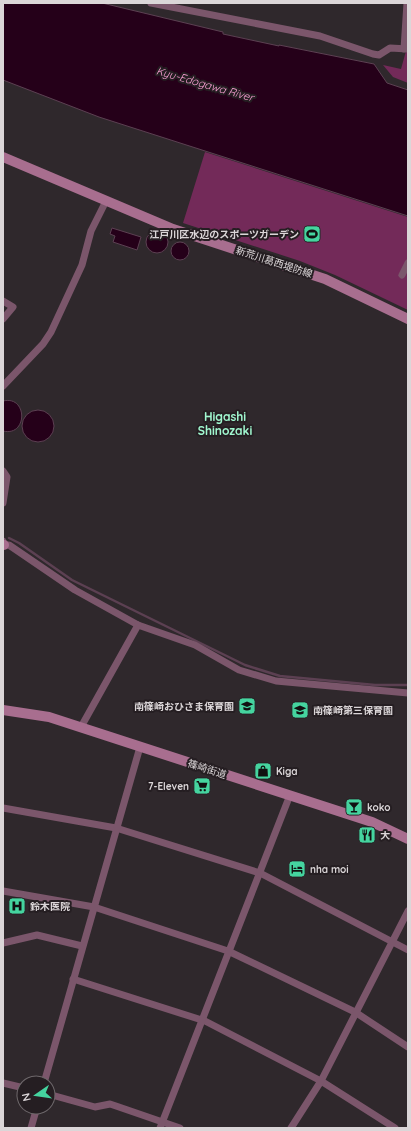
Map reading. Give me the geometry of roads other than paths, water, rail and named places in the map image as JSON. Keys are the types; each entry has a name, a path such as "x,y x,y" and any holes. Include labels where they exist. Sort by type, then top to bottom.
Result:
{"main road":[{"name":"新荒川葛西堤防線","path":"3,157 172,229 325,279 408,319"},
{"name":"篠崎街道","path":"3,710 49,717 81,727 372,822 408,840"}],"street":[{"path":"151,3 320,36 379,55 388,48 406,49 407,3"},
{"path":"3,386 43,344 52,332 82,265 91,231 106,201"},
{"path":"402,275 408,263"},
{"path":"3,301 13,307 3,319"},
{"path":"3,471 7,477 3,503"},
{"path":"3,544 9,544 75,590 138,625 196,645 239,670 276,681 408,693"},
{"path":"81,727 138,625"},
{"path":"46,1075 140,747"},
{"path":"161,1125 290,795"},
{"path":"3,808 116,828 260,873 408,950"},
{"path":"3,892 94,907 228,951 355,1012 408,1047"},
{"path":"291,1128 321,1081 408,911"},
{"path":"3,943 37,935 82,946"},
{"path":"73,979 202,1020 321,1081 395,1128"},
{"path":"3,1083 16,1086"},
{"path":"56,1096 95,1107 110,1104 161,1125 180,1128"},
{"path":"31,1128 35,1115"}],"water":[{"name":"Kyu-Edogawa River","path":"3,3 102,3 223,32 223,34 374,64 387,83 408,90 408,216 99,117 3,80"},
{"path":"112,228 141,237 137,250 113,242 115,236 110,234"},
{"path":"157,231 165,234 168,242 165,250 157,253 149,250 146,242 149,234"},
{"path":"176,242 184,242 189,247 187,258 184,260 176,260 171,255 171,247"},
{"path":"3,401 11,401 17,404 21,409 21,423 17,428 11,431 3,431"},
{"path":"38,410 49,415 54,426 49,437 38,442 27,437 22,426 27,415"}],"waterway":[{"path":"9,538 19,543 72,580 245,665 280,676 375,685 408,685"}],"place":[{"name":"江戸川区水辺のスポーツガーデン","path":"312,234"},
{"name":"南篠崎おひさま保育園","path":"247,706"},
{"name":"南篠崎第三保育園","path":"300,710"},
{"name":"Kiga","path":"263,771"},
{"name":"7-Eleven","path":"202,786"},
{"name":"koko","path":"354,807"},
{"name":"大","path":"367,835"},
{"name":"nha moi","path":"297,869"},
{"name":"鈴木医院","path":"17,906"}],"district":[{"name":"Higashi Shinozaki","path":"225,423"}]}
